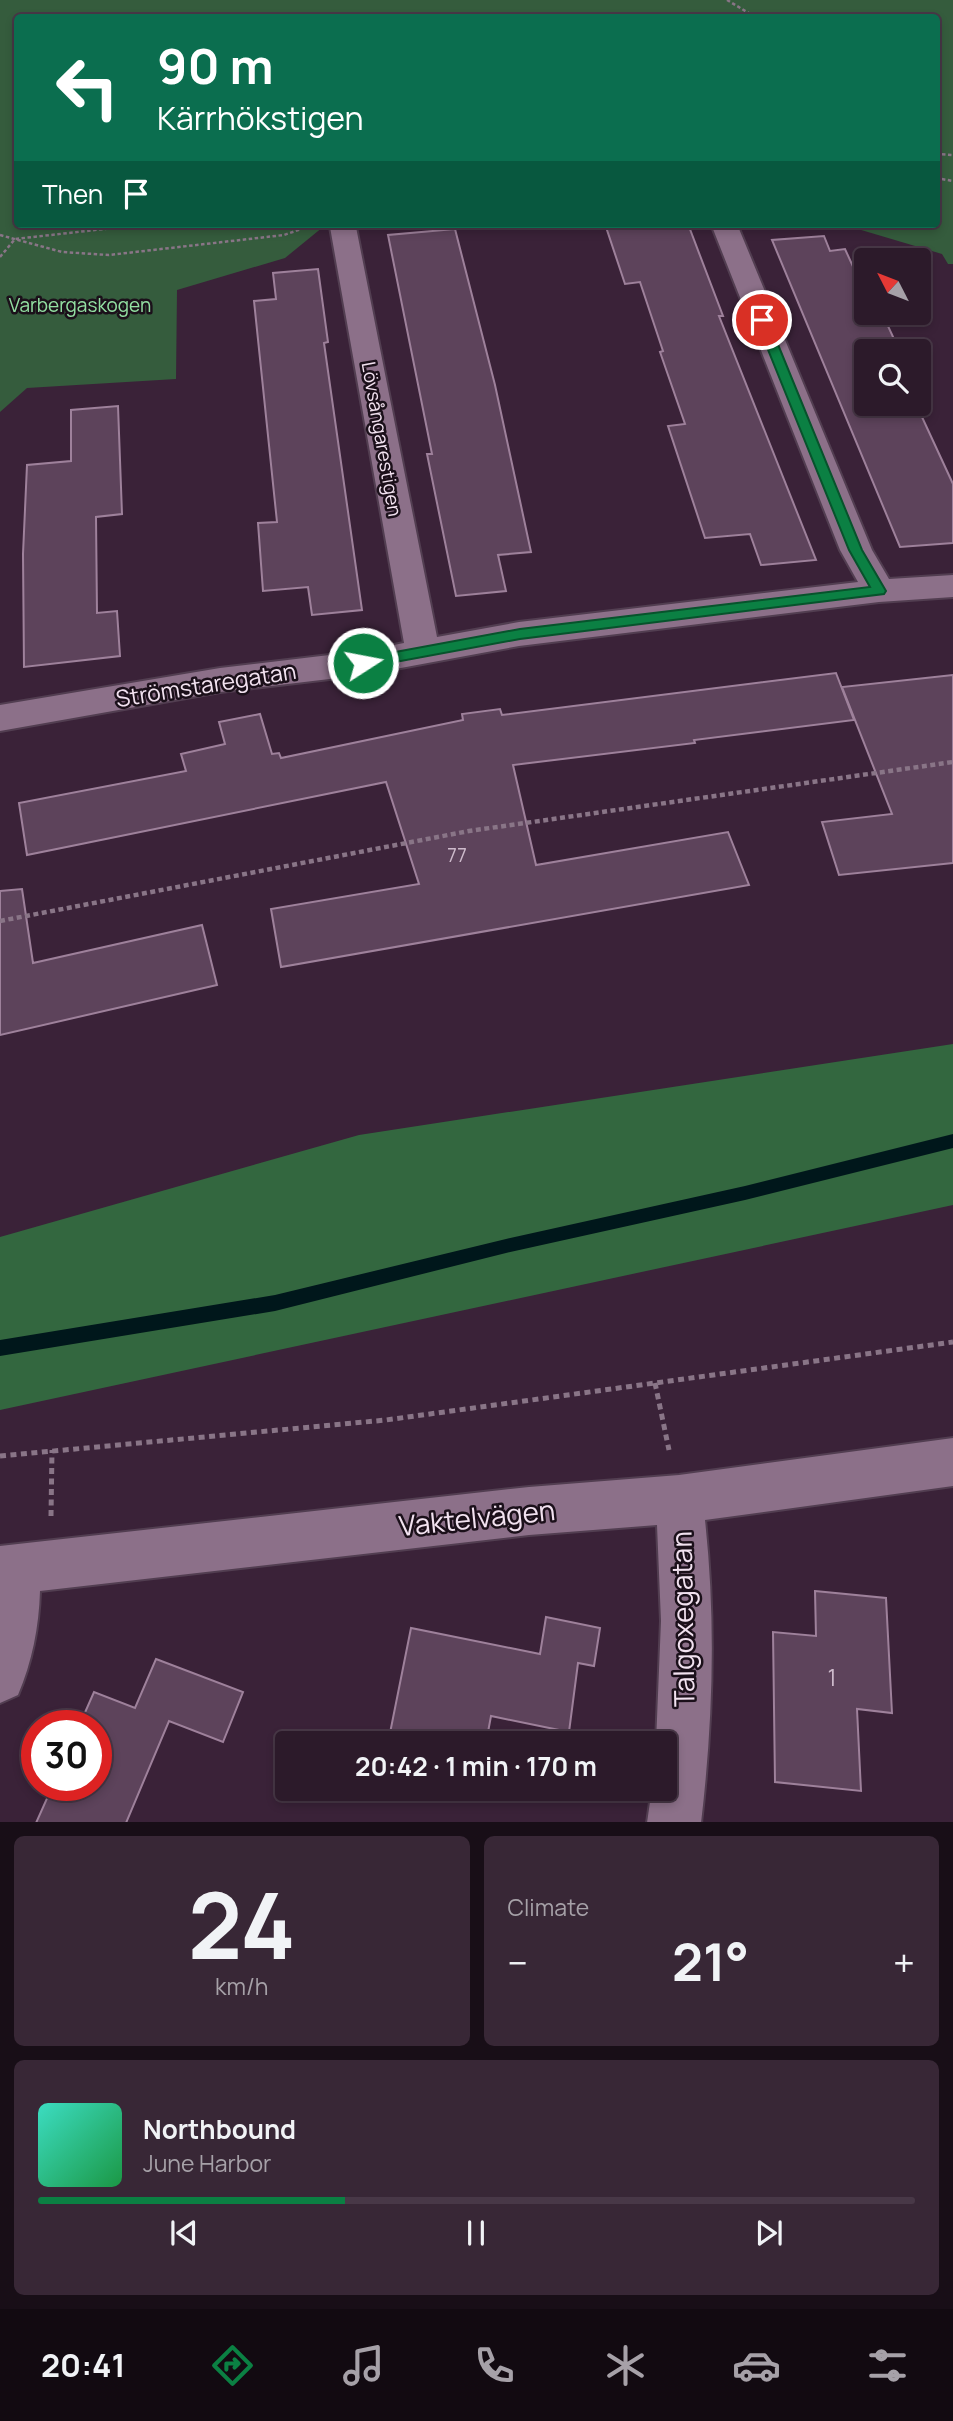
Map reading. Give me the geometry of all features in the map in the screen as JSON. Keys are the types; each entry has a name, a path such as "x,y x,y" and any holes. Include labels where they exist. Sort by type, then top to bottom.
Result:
{"street":[{"name":"Lövsångarestigen","path":"330,228 423,652"},
{"path":"726,228 856,550 879,591"},
{"name":"Strömstaregatan","path":"0,718 220,681 363,663 520,634 879,591 953,586"},
{"name":"Vaktelvägen","path":"7,1570 529,1511 678,1499 953,1462"},
{"name":"Talgoxegatan","path":"674,1822 683,1755 688,1661 685,1552 678,1499"},
{"path":"0,1677 14,1618 7,1570"}],"path":[{"path":"727,0 750,14"},
{"path":"0,257 15,239 113,228"},
{"path":"0,235 62,252 109,255 284,235 316,228"},
{"path":"0,921 469,831 953,762"},
{"path":"0,1456 386,1420 953,1342"},
{"path":"655,1383 678,1499"}],"green space":[{"name":"Varbergaskogen","path":"0,0 953,0 953,264 948,264 942,254 931,251 931,248 922,248 854,228 940,228 940,14 14,14 14,228 322,228 285,258 177,290 176,379 27,388 0,412"},
{"path":"953,1044 953,1205 0,1410 0,1237 359,1135"}],"building":[{"path":"606,228 690,228 723,316 719,316 816,560 761,565 750,534 705,538 668,426 685,424 660,352 663,351 640,282 625,284"},
{"path":"455,229 495,385 531,552 498,555 506,591 456,596 427,454 432,454 388,235"},
{"path":"824,236 830,251 845,249 854,269 854,326 888,326 894,339 854,339 854,416 922,416 953,484 953,543 900,547 772,240"},
{"path":"318,269 328,342 324,343 362,610 312,615 308,587 263,591 258,523 277,522 254,301 276,299 273,273"},
{"path":"118,406 122,514 96,517 97,613 117,611 120,656 24,667 23,554 27,465 71,461 71,410"},
{"path":"836,673 854,720 513,765 536,865 728,832 749,885 281,967 271,909 419,884 386,782 27,855 19,803 186,771 181,754 225,744 219,722 260,714 272,754 279,753 281,758 463,720 462,714 500,709 502,715"},
{"path":"953,675 953,863 839,875 822,822 892,814 842,687"},
{"path":"22,889 33,963 202,925 217,985 0,1035 0,891"},
{"path":"815,1591 886,1598 892,1713 857,1709 861,1791 775,1782 773,1632 816,1636"},
{"path":"546,1617 600,1628 594,1666 578,1663 569,1731 491,1716 488,1731 390,1731 411,1628 540,1654"},
{"path":"156,1659 243,1692 223,1742 169,1721 126,1822 36,1822 46,1801 112,1801 112,1710 86,1710 94,1692 135,1708"}],"waterway":[{"path":"0,1348 275,1303 506,1246 745,1193 953,1141"}],"route":[{"path":"363,663 520,634 879,591 856,550 762,320"}]}
